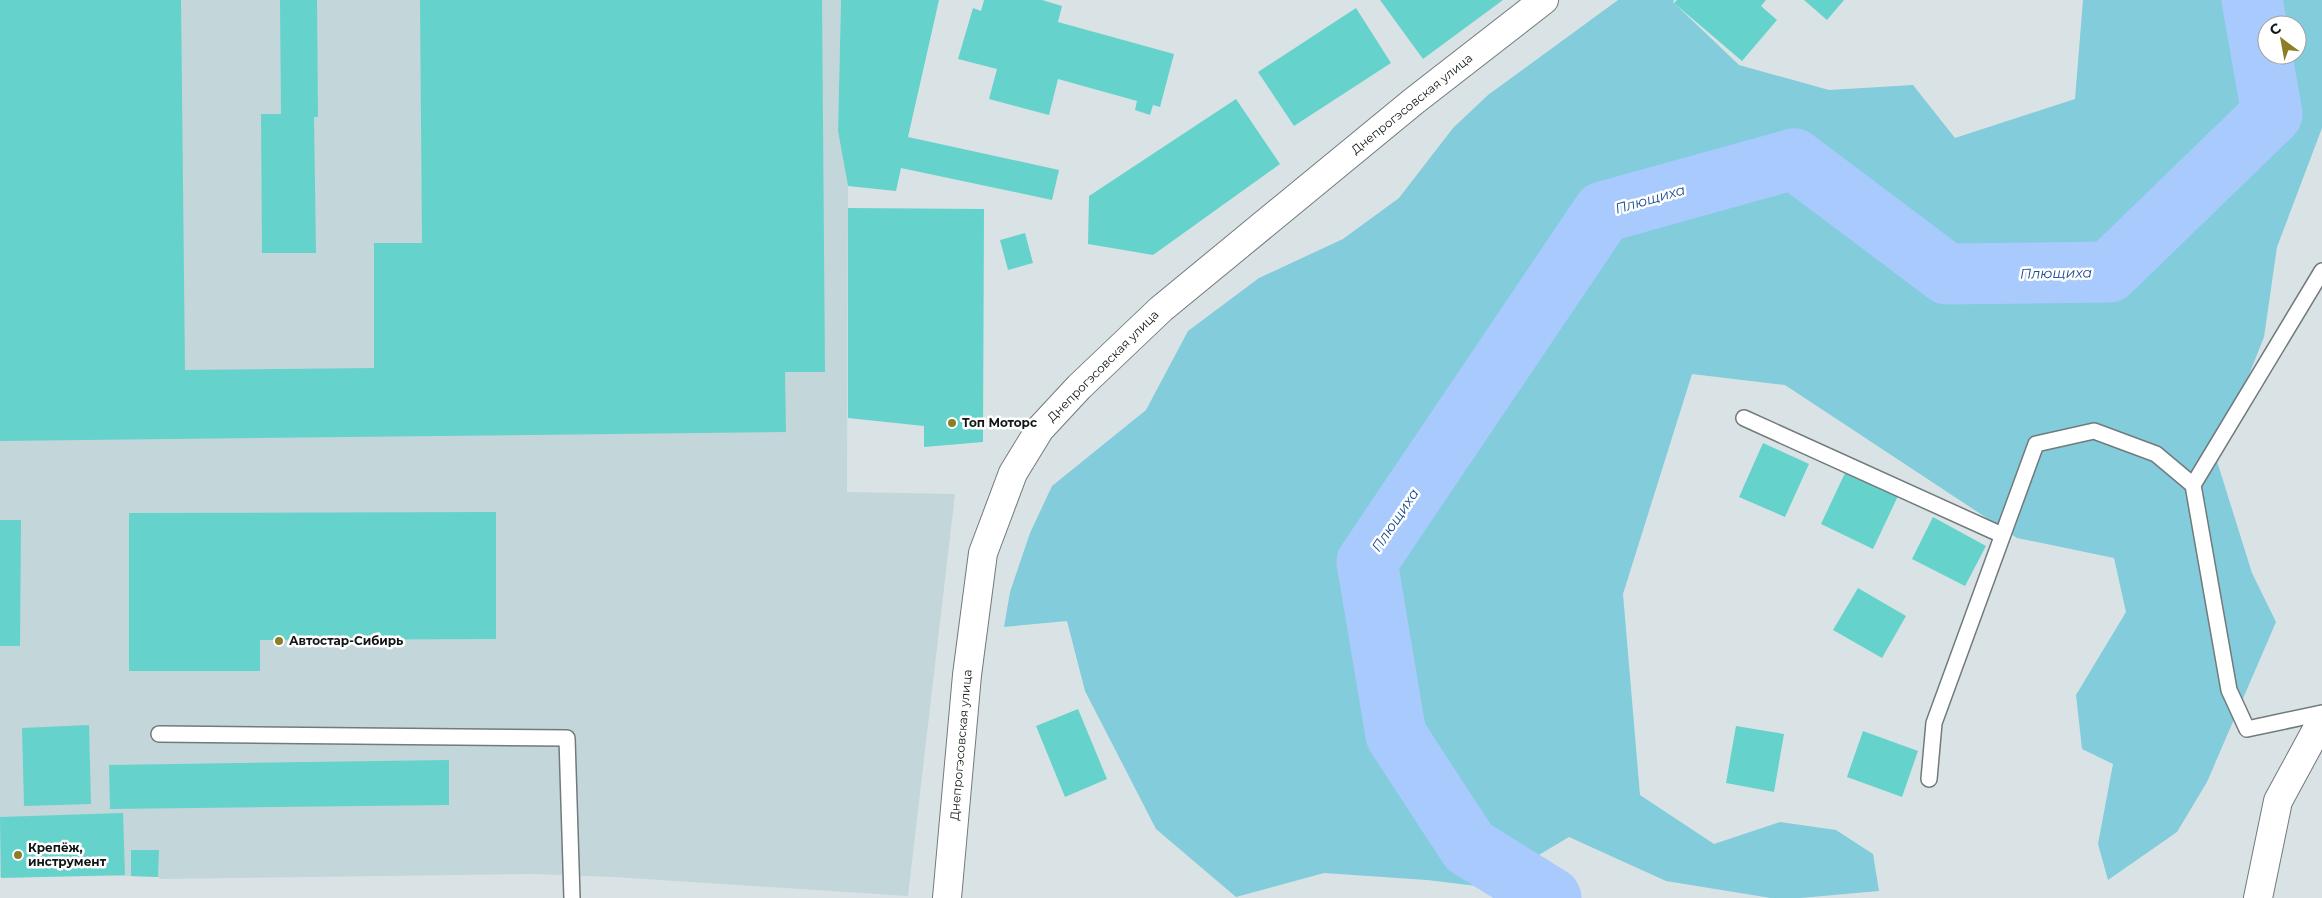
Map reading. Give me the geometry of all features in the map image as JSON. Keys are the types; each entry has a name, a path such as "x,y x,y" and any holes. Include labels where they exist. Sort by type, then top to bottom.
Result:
{"street":[{"name":"Днепрогэсовская улица","path":"947,898 967,675 983,553 1013,473 1040,429 1079,387 1161,309 1414,101 1544,0"},
{"path":"2237,898 2260,885 2278,801 2322,720"}],"lane":[{"path":"2193,485 2322,271"},
{"path":"1744,418 2002,535"},
{"path":"1929,779 1934,722 2036,444 2094,431 2156,454 2193,485 2229,690 2247,729 2322,713"},
{"path":"159,734 567,738 572,898"}],"shaded area":[{"path":"0,0 841,0 838,131 848,186 847,492 955,494 908,896 614,877 535,874 160,879 158,877 124,876 0,877"},
{"path":"1618,0 1674,0 1673,2 1739,65 1829,90 1913,85 1955,138 2075,99 2083,0 2322,0 2322,128 2277,247 2264,337 2216,458 2252,573 2276,622 2207,782 2177,832 2108,880 2098,844 2113,764 2082,749 2076,695 2126,612 2114,558 2017,538 1785,385 1692,374 1623,594 1640,795 1714,844 1780,822 1836,830 1873,854 1879,891 1800,898 1771,898 1666,881 1569,837 1485,887 1427,880 1324,873 1236,897 1156,829 1085,691 1067,621 1004,627 1010,592 1030,533 1052,486 1146,410 1188,331 1259,278 1343,239 1399,198 1453,128 1488,95"}],"building":[{"path":"0,0 181,0 185,370 374,368 374,243 422,243 420,0 822,0 825,372 785,372 786,432 0,441"},
{"path":"280,0 317,0 318,117 314,117 316,253 262,253 261,114 281,114"},
{"path":"841,0 939,0 908,137 1059,170 1052,200 901,168 896,191 848,186 838,131"},
{"path":"984,0 1042,0 1062,6 1058,22 1174,54 1160,107 1153,105 1150,115 1135,110 1137,101 1058,79 1049,115 989,99 997,69 958,59 973,8 981,11"},
{"path":"1380,0 1503,0 1423,59"},
{"path":"1677,0 1766,0 1761,6 1777,20 1742,61 1674,3"},
{"path":"1804,0 1844,0 1827,20"},
{"path":"1356,8 1391,63 1294,126 1258,72"},
{"path":"1236,99 1280,164 1153,255 1088,244 1089,196"},
{"path":"848,208 984,209 983,442 924,447 924,426 848,418"},
{"path":"1025,233 1033,263 1008,270 1000,240"},
{"path":"1763,443 1809,464 1785,517 1739,497"},
{"path":"1846,471 1898,496 1873,549 1821,524"},
{"path":"496,512 496,639 260,640 260,671 129,671 129,513"},
{"path":"1933,517 1986,546 1965,586 1912,559"},
{"path":"0,520 21,520 20,646 0,646"},
{"path":"1858,588 1906,616 1882,658 1833,630"},
{"path":"1078,709 1107,779 1065,797 1036,726"},
{"path":"89,725 91,804 24,806 22,728"},
{"path":"1736,726 1784,734 1774,792 1726,783"},
{"path":"1863,731 1918,751 1902,797 1847,777"},
{"path":"449,760 449,805 110,809 109,765"},
{"path":"123,813 125,875 1,878 0,817"},
{"path":"131,850 159,850 158,877 131,876"}],"waterway":[{"name":"Плющиха","path":"1551,898 1469,847 1396,735 1367,562 1603,212 1794,159 1947,274 2109,272 2272,114 2252,0"}],"place":[{"name":"Топ Моторс","path":"952,423"},
{"name":"Автостар-Сибирь","path":"279,641"},
{"name":"Крепёж, инструмент","path":"18,855"}]}
